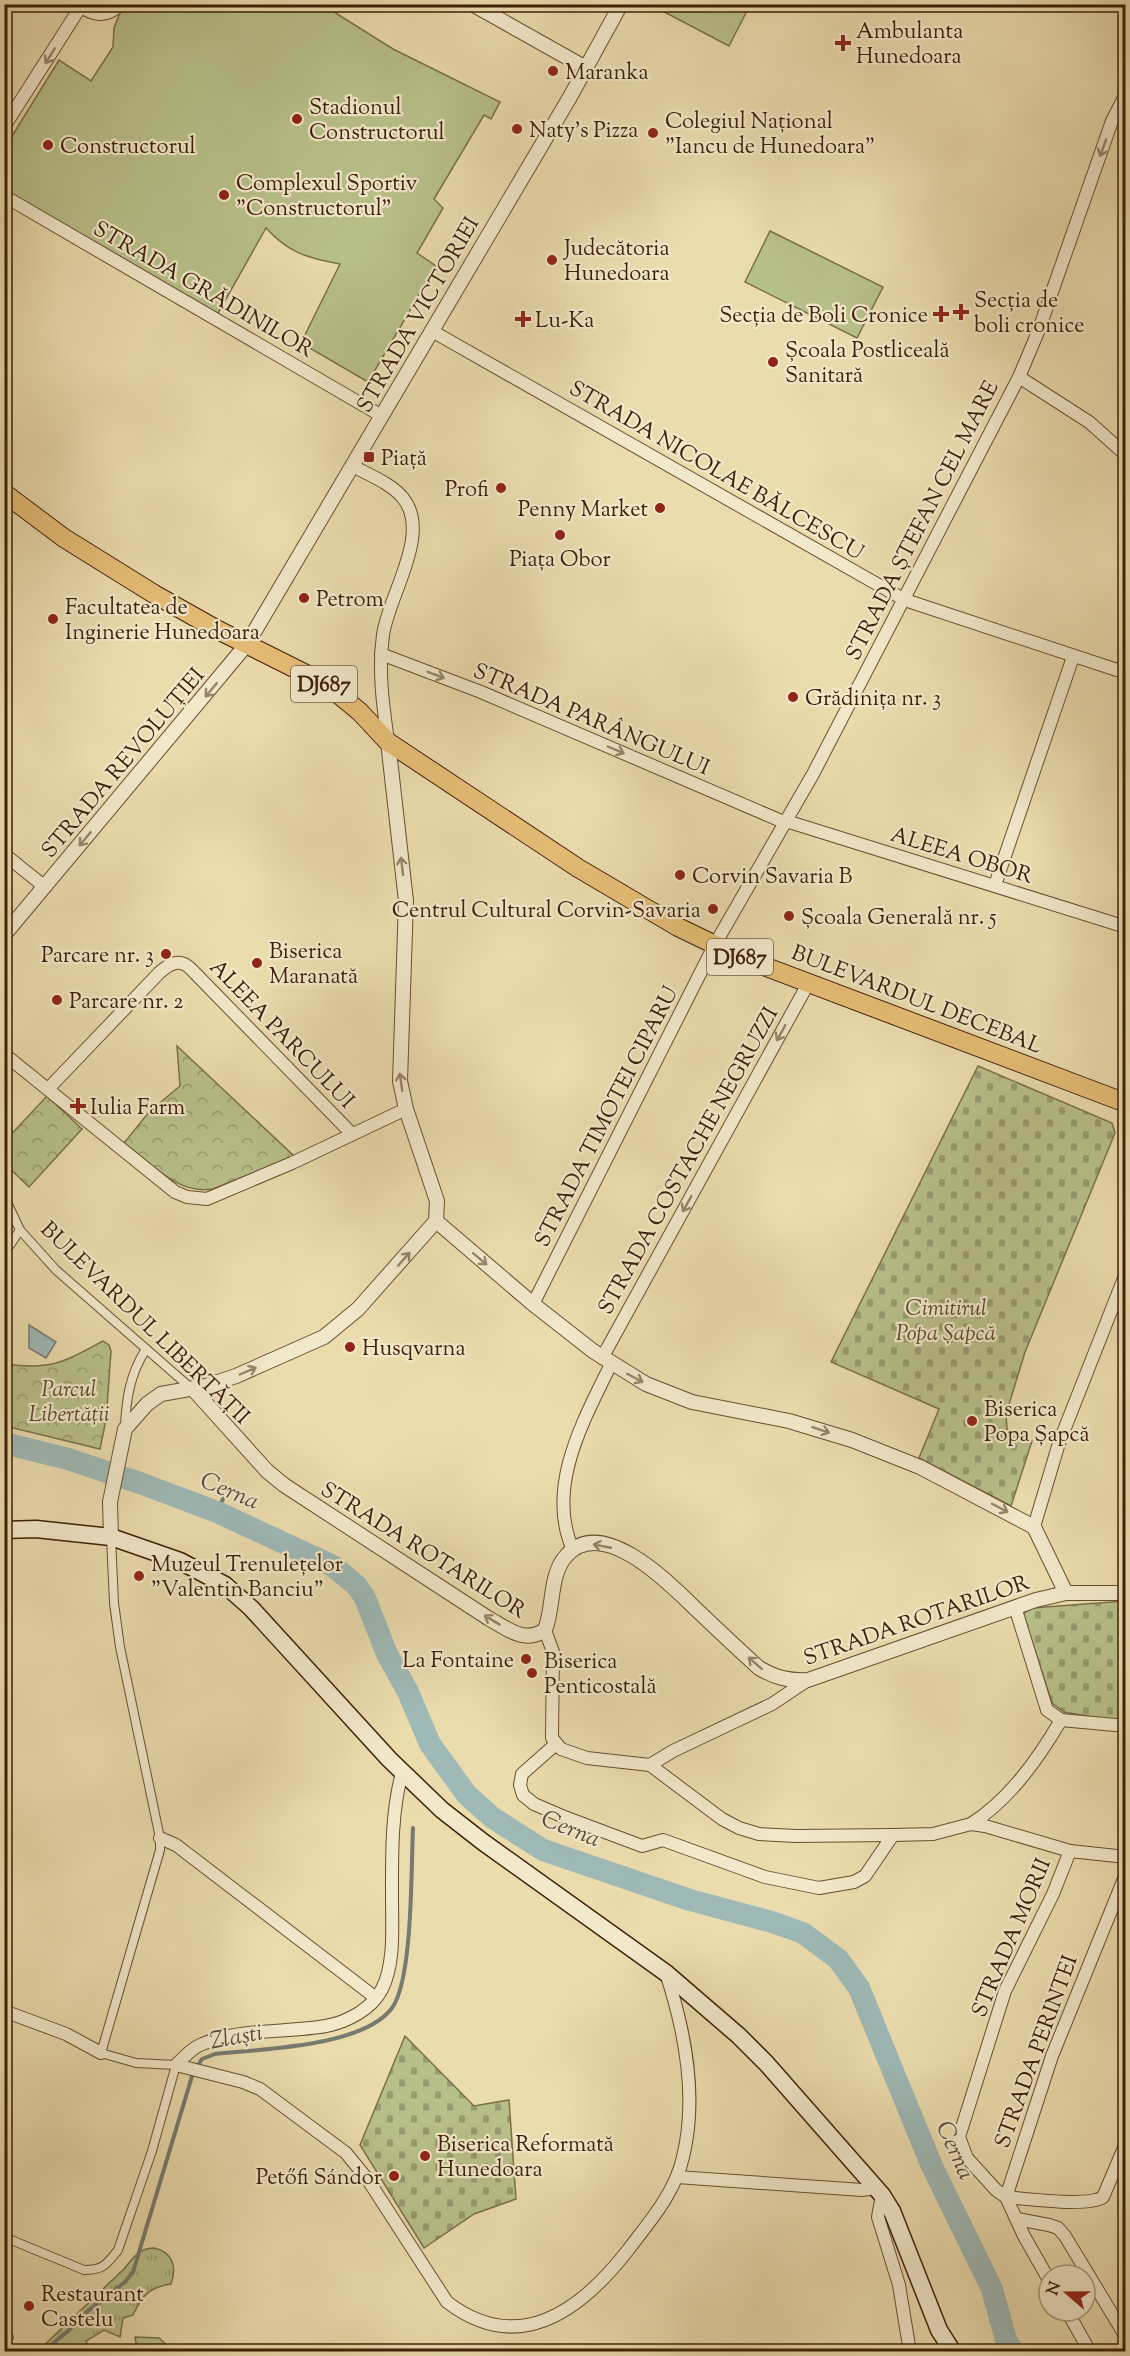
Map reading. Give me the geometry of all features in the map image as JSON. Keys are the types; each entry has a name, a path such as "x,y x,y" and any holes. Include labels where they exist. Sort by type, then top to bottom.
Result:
{"main road":[{"name":"DJ687","path":"4,493 76,546 186,613 305,673 341,694 388,742"},
{"name":"BULEVARDUL DECEBAL","path":"388,742 578,868 714,946 1125,1103"},
{"path":"4,1530 36,1529 111,1537 180,1561 225,1585 251,1608 402,1773 442,1810 492,1849 666,1973 716,2015 766,2063 879,2190 892,2211 939,2330 953,2352"}],"street":[{"path":"4,127 80,5 96,14 104,14 119,4"},
{"path":"472,4 586,68"},
{"name":"STRADA VICTORIEI","path":"247,644 586,68 621,4"},
{"name":"STRADA ȘTEFAN CEL MARE","path":"714,946 786,822 905,600 1018,377 1030,352 1112,121 1125,94"},
{"name":"STRADA GRĂDINILOR","path":"4,196 382,416"},
{"name":"STRADA NICOLAE BĂLCESCU","path":"432,331 905,600 1125,674"},
{"path":"1018,377 1089,422 1125,455"},
{"path":"124,1434 147,1404 161,1394 193,1389 236,1376 324,1337 358,1309 436,1221 437,1201 406,1109 400,1081 406,901 384,711 381,654 387,614 408,559 413,523 410,509 403,498 391,488 353,466"},
{"name":"STRADA REVOLUȚIEI","path":"4,935 247,644"},
{"name":"STRADA PARÂNGULUI","path":"381,654 481,692 786,822"},
{"path":"995,885 1073,657"},
{"name":"ALEEA OBOR","path":"786,822 1125,927"},
{"path":"4,854 45,886"},
{"name":"STRADA TIMOTEI CIPARU","path":"533,1304 714,946"},
{"name":"ALEEA PARCULUI","path":"48,1089 159,973 172,963 182,963 191,969 352,1134"},
{"name":"STRADA COSTACHE NEGRUZZI","path":"573,1550 566,1536 564,1518 570,1457 606,1361 809,982"},
{"path":"4,1054 175,1192 196,1198 207,1199 292,1163 406,1109"},
{"name":"BULEVARDUL LIBERTĂȚII","path":"4,1196 20,1230 56,1270 193,1389 267,1471 296,1493"},
{"path":"436,1221 533,1304 606,1361 646,1384 708,1407 789,1420 888,1454 957,1485 1034,1527 1066,1593"},
{"name":"BULEVARDUL LIBERTĂȚII","path":"4,1254 20,1230"},
{"path":"1034,1527 1059,1443 1125,1273"},
{"path":"101,2053 160,1850 160,1839 120,1647 114,1603 110,1502 124,1434 126,1404 134,1371 146,1349"},
{"name":"STRADA ROTARILOR","path":"296,1493 512,1632 528,1637 534,1637 545,1630 550,1618 558,1571 561,1563 573,1550 585,1544 597,1544 631,1554 654,1570 759,1668 783,1679 808,1680 1015,1607 1066,1593 1125,1593"},
{"path":"1015,1607 1047,1710 1061,1720 1125,1726"},
{"path":"545,1630 553,1652 551,1730 556,1744 574,1755 587,1758 650,1765 722,1819 740,1828 759,1833 796,1836 933,1834 971,1824 984,1816 1008,1794 1026,1772 1061,1720"},
{"path":"650,1765 672,1751 772,1704 808,1680"},
{"path":"556,1744 522,1774 520,1785 522,1795 543,1808 642,1846 663,1840 765,1877 819,1888 854,1882 865,1876 892,1835"},
{"path":"4,2237 84,2270 98,2270 107,2264 117,2250 148,2162 176,2065 192,2050 208,2042 233,2036 330,2025 349,2019 376,1998 382,1988 390,1961 393,1853 398,1789 402,1773"},
{"path":"971,1824 1070,1851 1125,1857"},
{"path":"160,1839 176,1845 376,1998"},
{"name":"STRADA MORII","path":"1006,2197 996,2190 967,2158 960,2144 960,2130 1005,1992 1053,1894 1070,1851"},
{"name":"STRADA PERINTEI","path":"1006,2197 1052,2056 1125,1874"},
{"path":"543,2334 566,2320 585,2303 657,2211 677,2177 684,2156 688,2082 683,2037 666,1973"},
{"path":"4,2011 66,2034 101,2053 136,2063 176,2065 229,2078 260,2089 346,2153 368,2181 447,2302 466,2322 493,2337"},
{"path":"1006,2197 1082,2202 1100,2200 1125,2143"},
{"path":"677,2177 879,2190 878,2217 899,2285 910,2352"},
{"path":"1006,2197 1040,2263"},
{"path":"1017,2219 1058,2228 1125,2337"},
{"path":"1074,2323 1090,2352"}],"green space":[{"path":"651,4 750,5 729,46"},
{"name":"Complexul Sportiv ”Constructorul”","path":"123,5 323,5 393,49 500,102 491,119 484,115 434,199 443,208 417,253 436,266 368,382 301,343 340,264 299,253 266,228 217,315 5,190 4,149 59,60 91,81 113,47 114,28"},
{"path":"770,231 883,287 857,338 745,282"},
{"path":"177,1046 294,1156 213,1189 200,1190 165,1176 124,1143 149,1112 180,1086"},
{"name":"Cimitirul Popa Șapcă","path":"978,1066 1112,1123 1115,1133 1025,1352 1006,1414 1007,1430 1032,1441 1011,1506 919,1458 939,1409 831,1362"},
{"path":"47,1096 82,1129 29,1187 5,1164 4,1142"},
{"name":"Parcul Libertății","path":"103,1341 109,1345 111,1351 106,1420 100,1449 5,1426 5,1364 34,1366 56,1363"},
{"path":"1125,1601 1125,1723 1064,1712 1052,1703 1023,1614 1032,1608"},
{"path":"405,2036 474,2106 509,2100 516,2199 474,2214 424,2248 360,2145"},
{"path":"154,2248 166,2253 172,2261 174,2272 171,2284 152,2290 140,2302 133,2315 123,2318 120,2337 104,2330 86,2341 90,2351 38,2351 137,2254"},
{"path":"135,2337 159,2338 173,2351 145,2347 136,2343"}],"water":[{"path":"29,1325 56,1342 46,1358 29,1348"}],"waterway":[{"name":"Cerna","path":"4,1443 68,1459 140,1483 217,1512 333,1566 357,1586 365,1598 387,1654 408,1692 430,1744 467,1795 493,1818 543,1850 690,1900 772,1922 803,1933 838,1959 859,1988 931,2164 992,2289 1006,2340 1014,2352"},
{"path":"217,1512 227,1490"},
{"name":"Zlaști","path":"197,2067 202,2059 215,2054 284,2048 336,2038 359,2031 378,2021 392,2008 399,1994 407,1949 413,1828"},
{"name":"Zlaști","path":"42,2352 89,2310 125,2282 133,2272 193,2073"}],"place":[{"name":"Ambulanta Hunedoara","path":"843,43"},
{"name":"Maranka","path":"553,71"},
{"name":"Stadionul Constructorul","path":"297,119"},
{"name":"Naty's Pizza","path":"517,129"},
{"name":"Colegiul Național ”Iancu de Hunedoara”","path":"653,133"},
{"name":"Constructorul","path":"48,145"},
{"name":"Complexul Sportiv ”Constructorul”","path":"224,195"},
{"name":"Judecătoria Hunedoara","path":"552,260"},
{"name":"Secția de boli cronice","path":"961,312"},
{"name":"Secția de Boli Cronice","path":"941,314"},
{"name":"Lu-Ka","path":"523,319"},
{"name":"Școala Postliceală Sanitară","path":"773,362"},
{"name":"Piață","path":"369,457"},
{"name":"Profi","path":"501,488"},
{"name":"Penny Market","path":"660,508"},
{"name":"Piața Obor","path":"560,535"},
{"name":"Petrom","path":"304,598"},
{"name":"Facultatea de Inginerie Hunedoara","path":"53,619"},
{"name":"Grădinița nr. 3","path":"793,697"},
{"name":"Corvin Savaria B","path":"680,875"},
{"name":"Centrul Cultural Corvin-Savaria","path":"713,909"},
{"name":"Școala Generală nr. 5","path":"789,916"},
{"name":"Parcare nr. 3","path":"166,954"},
{"name":"Biserica Maranată","path":"257,963"},
{"name":"Parcare nr. 2","path":"57,1000"},
{"name":"Iulia Farm","path":"78,1106"},
{"name":"Husqvarna","path":"350,1347"},
{"name":"Biserica Popa Șapcă","path":"972,1421"},
{"name":"Muzeul Trenulețelor ”Valentin Banciu”","path":"139,1576"},
{"name":"La Fontaine","path":"526,1659"},
{"name":"Biserica Penticostală","path":"532,1673"},
{"name":"Biserica Reformată Hunedoara","path":"425,2156"},
{"name":"Petőfi Sándor","path":"394,2176"},
{"name":"Restaurant Castelu","path":"29,2306"}]}
